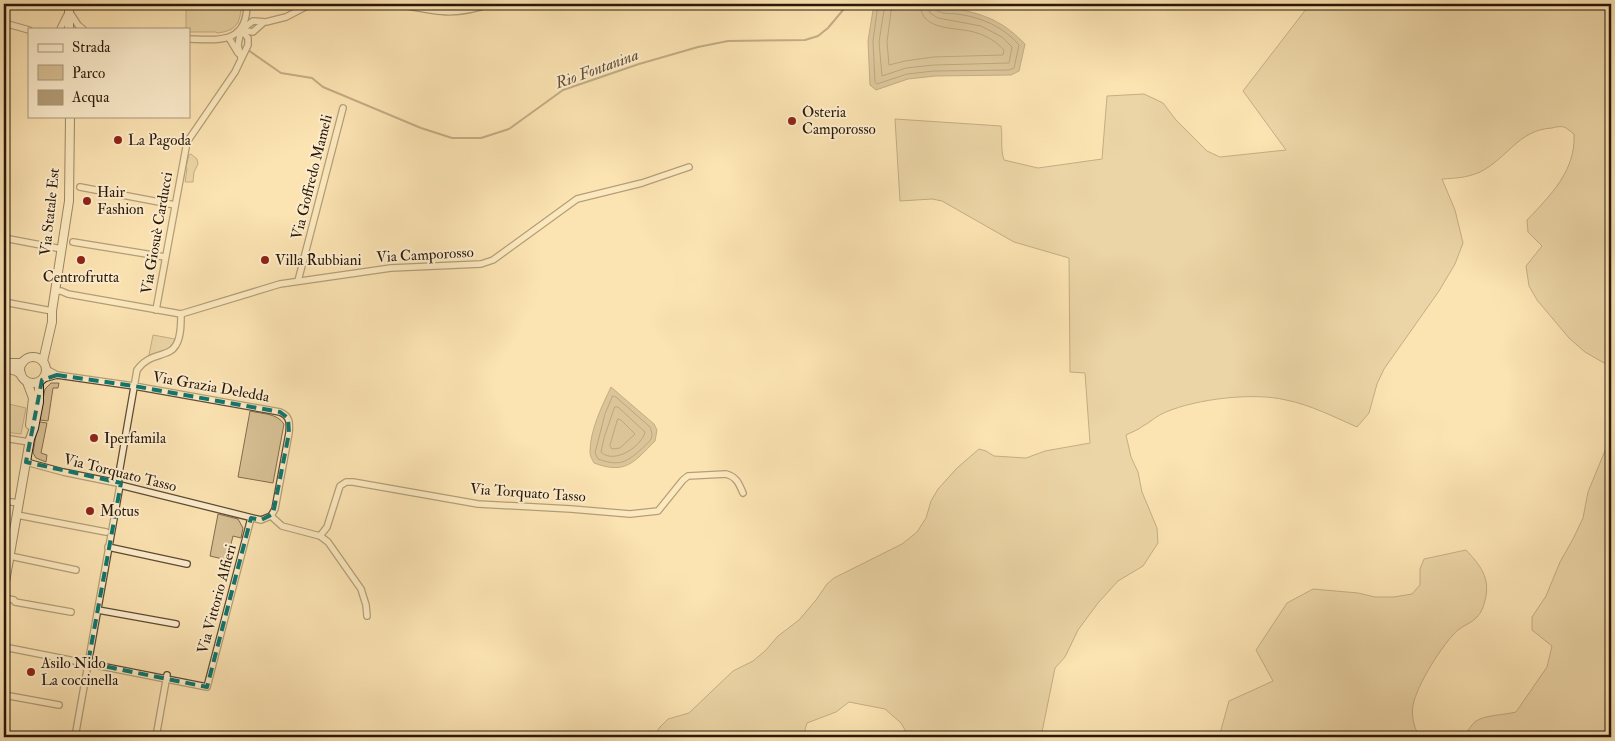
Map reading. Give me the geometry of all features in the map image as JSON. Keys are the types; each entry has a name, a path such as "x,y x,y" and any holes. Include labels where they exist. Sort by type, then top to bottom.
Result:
{"street":[{"path":"241,30 244,24 247,4"},
{"path":"190,39 229,38 253,21 263,23 286,17 310,4"},
{"path":"398,4 451,13 474,10 490,4"},
{"path":"60,28 69,7"},
{"path":"69,7 69,28"},
{"path":"69,7 78,25 82,28"},
{"path":"4,23 28,30"},
{"name":"Via Giosuè Carducci","path":"156,310 187,142 235,72 245,49 241,30"},
{"name":"Via Giosuè Carducci","path":"241,30 238,45 241,58"},
{"path":"229,38 241,58"},
{"name":"Via Goffredo Mameli","path":"298,281 343,108"},
{"name":"Via Statale Est","path":"42,361 52,322 52,311 69,201 70,118"},
{"name":"Via Camporosso","path":"55,291 181,314 280,284 391,268 488,262 577,199 642,183 689,167"},
{"path":"80,187 175,205"},
{"path":"4,238 62,248"},
{"path":"73,242 165,257"},
{"path":"4,302 52,311"},
{"name":"Via Statale Est","path":"21,374 20,368 35,353 42,342 52,311"},
{"path":"76,737 120,485 118,479 137,370 149,358 172,350 176,346 180,334 181,314"},
{"path":"4,363 20,363 37,358 42,361 46,369 41,380 38,409 30,441 10,556 6,565 4,588"},
{"path":"4,368 21,374 27,382 33,398 29,427 30,441"},
{"name":"Via Grazia Deledda","path":"46,369 58,376"},
{"name":"Via Grazia Deledda","path":"41,380 58,376 134,386 285,414 289,421 289,433 271,516"},
{"path":"27,382 33,383 41,380"},
{"path":"4,438 30,441"},
{"name":"Via Torquato Tasso","path":"26,462 117,483 251,518 261,520 271,516"},
{"name":"Via Torquato Tasso","path":"320,536 327,527 340,486 346,482 478,504 630,514 658,511 688,476 732,475 737,480 743,494"},
{"path":"4,501 19,504"},
{"path":"17,515 106,532"},
{"path":"271,516 282,526 320,536 334,549 358,585 366,605 367,616"},
{"name":"Via Vittorio Alfieri","path":"167,677 207,687 251,518"},
{"path":"108,547 187,564"},
{"path":"10,556 76,570"},
{"path":"4,598 14,600 15,602 71,612"},
{"path":"98,610 176,624"},
{"path":"4,647 167,677 156,737"},
{"path":"4,695 59,705"}],"highlighted area":[{"path":"57,375 134,386 280,412 288,418 289,433 273,514 261,520 251,518 207,687 88,663 121,483 26,462 42,380"}],"green space":[{"path":"186,4 241,4 238,21 229,30 217,33 190,32 190,28 186,28"},
{"path":"1310,4 1611,4 1611,69 1606,74 1608,105 1611,111 1611,367 1585,352 1569,338 1537,300 1529,286 1526,266 1542,246 1528,232 1527,220 1560,181 1571,159 1574,147 1574,134 1563,127 1540,130 1522,139 1498,160 1480,172 1466,177 1442,179 1455,210 1463,243 1455,264 1439,291 1384,369 1377,384 1369,413 1357,427 1295,402 1273,398 1242,397 1209,400 1178,407 1163,413 1126,435 1131,457 1138,472 1142,492 1157,528 1158,543 1143,566 1118,581 1098,603 1078,630 1065,657 1055,668 1041,737 909,737 901,723 885,709 849,702 836,712 807,723 803,737 654,737 659,728 668,719 689,713 733,671 753,661 765,651 778,636 799,620 827,584 834,578 902,544 917,532 926,518 931,501 938,489 957,468 979,449 994,456 1026,458 1045,451 1090,443 1085,373 1070,372 1069,258 1014,242 942,201 932,199 900,201 895,119 1001,126 1004,160 1038,168 1102,159 1107,96 1144,94 1163,103 1176,120 1207,151 1220,157 1286,150 1243,91"},
{"path":"191,154 197,159 198,164 194,172 193,182 185,182 186,167 189,155"},
{"path":"153,335 175,339 171,346 165,350 149,355"},
{"path":"51,383 59,383 58,388 53,388 48,421 40,420 45,389"},
{"path":"4,403 26,408 21,434 4,432"},
{"path":"250,411 269,414 281,420 284,424 273,483 238,477"},
{"path":"38,423 47,423 41,453 47,455 46,462 36,458 33,453"},
{"path":"1611,436 1611,737 1463,737 1472,724 1480,719 1516,712 1547,667 1552,646 1532,630 1532,617 1546,596 1560,562 1583,518 1588,492"},
{"path":"218,514 238,519 243,528 241,538 233,536 227,560 210,556"},
{"path":"1466,550 1483,572 1487,585 1485,602 1477,617 1458,630 1445,644 1431,665 1415,697 1412,713 1420,737 1219,737 1229,701 1273,681 1256,650 1287,603 1313,589 1358,593 1375,597 1394,597 1412,594 1420,585 1420,569 1424,559"}],"water":[{"path":"874,4 936,4 989,18 1004,26 1025,44 1019,71 1011,75 935,76 908,79 876,90 870,85 868,41"},
{"path":"611,387 654,424 657,430 655,441 641,455 629,464 614,468 594,463 590,452 594,427"}],"waterway":[{"name":"Rio Fontanina","path":"248,50 281,73 312,78 323,87 421,128 452,138 481,138 509,129 563,90 639,64 698,47 728,41 805,40 818,36 828,28 848,4"}],"place":[{"name":"Osteria Camporosso","path":"792,121"},
{"name":"La Pagoda","path":"118,140"},
{"name":"Hair Fashion","path":"87,201"},
{"name":"Centrofrutta","path":"81,260"},
{"name":"Villa Rubbiani","path":"265,260"},
{"name":"Iperfamila","path":"94,438"},
{"name":"Motus","path":"90,511"},
{"name":"Asilo Nido La coccinella","path":"31,672"}]}
